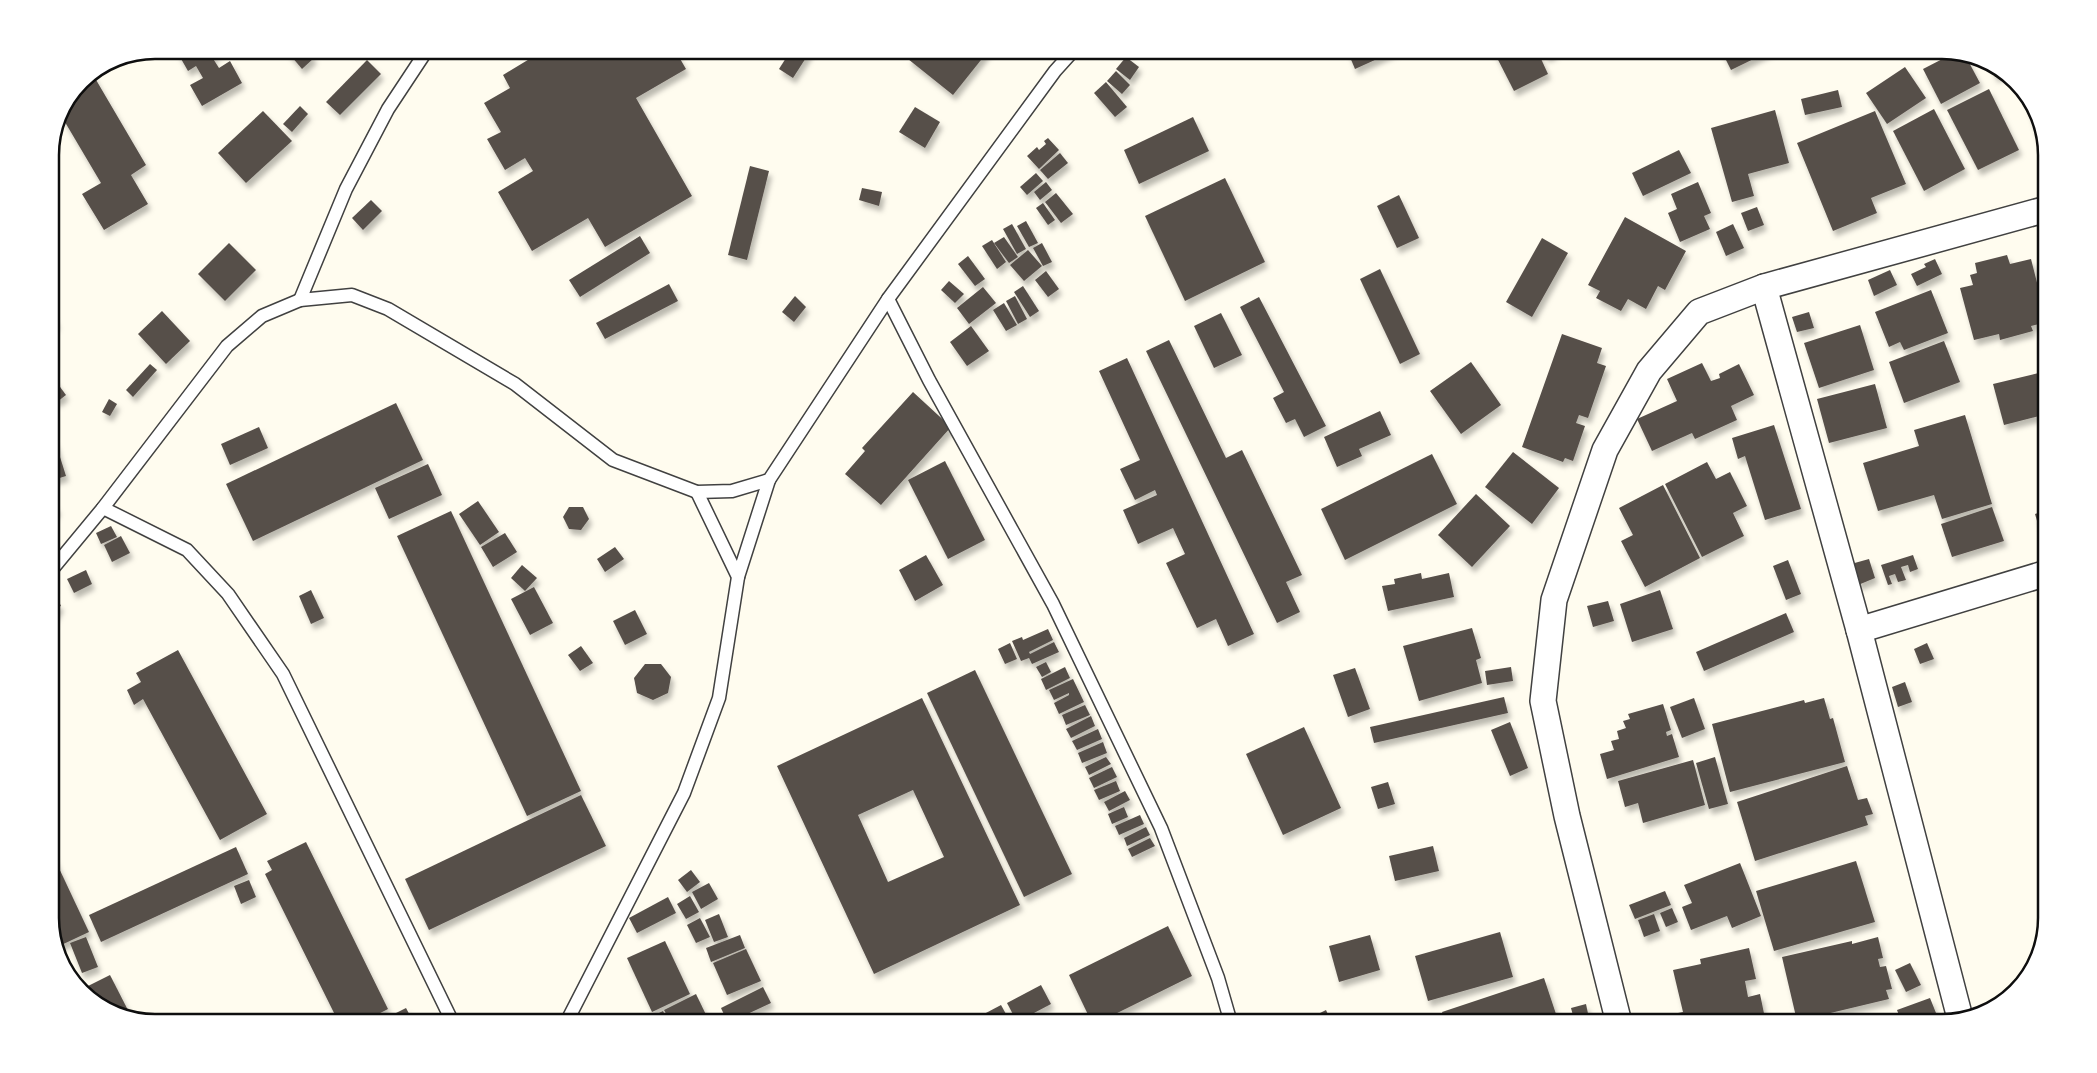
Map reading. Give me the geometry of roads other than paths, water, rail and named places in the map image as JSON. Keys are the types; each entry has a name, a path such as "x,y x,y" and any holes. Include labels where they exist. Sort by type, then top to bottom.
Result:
{"street":[{"path":"1617,1014 1567,816 1543,701 1554,600 1605,450 1649,371 1699,312 1764,286 2038,211"},
{"path":"1764,286 1858,630 1959,1012"},
{"path":"1858,630 2038,576"}],"lane":[{"path":"300,300 346,189 388,109 421,59"},
{"path":"571,1014 684,793 719,698 738,577 769,480 888,299 1066,59"},
{"path":"59,561 103,508 227,346 262,316 300,300 352,295 388,309 515,384 613,460 697,492 732,491 769,480"},
{"path":"888,299 928,380 1053,604 1161,828 1218,978 1228,1014"},
{"path":"697,492 738,577"},
{"path":"103,508 188,550 228,594 272,658 287,683 449,1014"}]}
